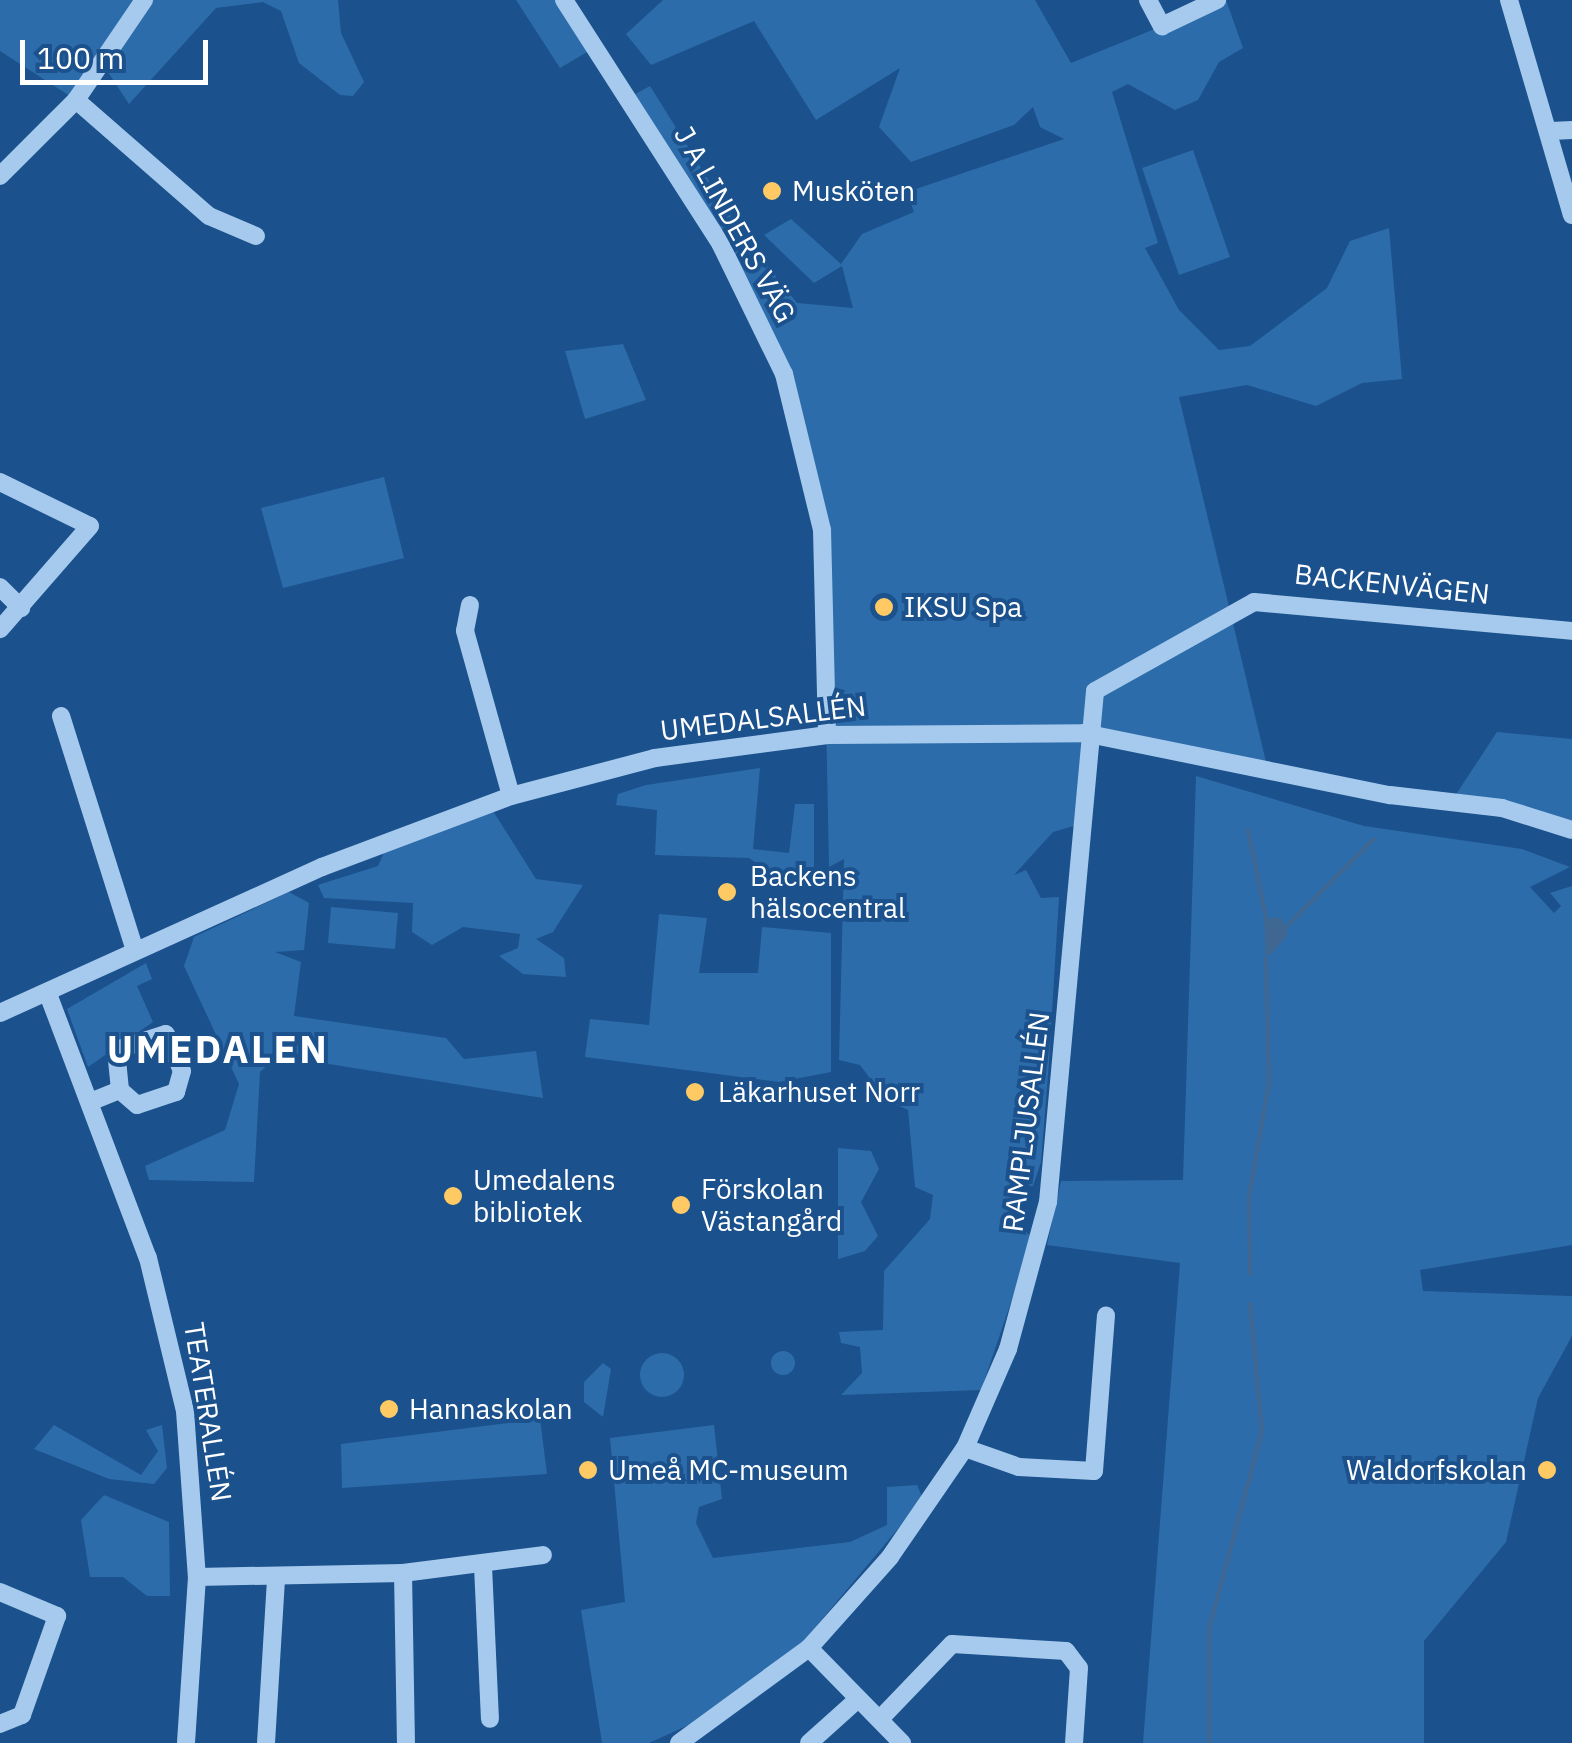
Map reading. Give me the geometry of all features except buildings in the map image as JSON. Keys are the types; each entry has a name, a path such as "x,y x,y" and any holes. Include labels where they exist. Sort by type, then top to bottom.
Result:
{"street":[{"path":"0,176 76,100 144,0"},
{"name":"J A LINDERS VÄG","path":"564,0 721,245 784,374 822,530 827,735"},
{"path":"1148,0 1162,26 1217,0"},
{"path":"1509,0 1551,131 1572,216"},
{"path":"76,100 209,216 256,236"},
{"path":"1551,131 1572,130"},
{"path":"0,482 90,526 0,629"},
{"path":"0,587 21,608"},
{"name":"BACKENVÄGEN","path":"1084,733 1087,706 1108,677 1254,602 1572,631"},
{"path":"470,605 465,630 511,796"},
{"path":"61,716 135,950"},
{"name":"UMEDALSALLÉN","path":"0,1013 48,994 135,950 511,796 656,758 827,735 1084,733 1192,748 1390,796 1502,808 1572,830"},
{"name":"RAMPLJUSALLÉN","path":"679,1743 809,1648 890,1557 964,1448 1008,1349 1048,1202 1084,733"},
{"name":"TEATERALLÉN","path":"48,994 165,1316 188,1429 197,1577 186,1743"},
{"path":"166,1034 182,1071 176,1092 137,1105 120,1090 116,1050 166,1034"},
{"path":"90,1102 120,1090"},
{"path":"964,1448 1019,1467 1094,1470 1106,1315"},
{"path":"197,1577 276,1579 403,1574 483,1566 543,1554"},
{"path":"483,1566 490,1720"},
{"path":"403,1574 406,1743"},
{"path":"266,1743 276,1579"},
{"path":"0,1592 57,1616 22,1715 0,1724"},
{"path":"880,1719 952,1644 1066,1652 1079,1668 1074,1743"},
{"path":"809,1648 902,1743"},
{"path":"809,1743 858,1699"}],"shaded area":[{"path":"0,0 338,0 341,33 364,82 353,96 340,95 299,63 281,11 263,2 216,8 129,104 102,63 76,100 0,51"},
{"path":"516,0 564,0 594,48 560,68"},
{"path":"663,0 1035,0 1071,63 1226,0 1243,48 1219,62 1198,100 1175,110 1128,84 1112,92 1158,243 1145,248 1179,310 1219,350 1250,346 1327,288 1350,241 1389,228 1402,379 1362,383 1316,406 1247,385 1179,397 1267,766 1085,733 1077,825 1053,832 1014,875 1026,870 1041,898 1059,897 1049,1062 1041,1162 1033,1186 1018,1190 1022,1228 1033,1238 981,1390 841,1395 862,1373 860,1347 841,1343 839,1332 883,1330 884,1271 930,1219 933,1195 915,1187 908,1110 886,1100 860,1065 839,1060 844,859 829,867 823,566 784,374 630,97 650,86 741,232 797,303 853,308 842,266 814,283 764,235 791,219 841,264 862,234 914,212 907,192 1064,139 1040,127 1033,107 1014,125 911,162 879,127 900,68 816,120 754,21 651,65 626,34"},
{"path":"1193,150 1230,257 1179,275 1142,168"},
{"path":"623,344 646,400 585,419 565,351"},
{"path":"384,477 404,558 283,588 261,508"},
{"path":"1497,732 1572,739 1572,830 1451,802"},
{"path":"760,768 753,849 789,853 795,804 814,804 814,877 772,874 749,858 655,855 657,810 616,805 618,794 646,785"},
{"path":"1196,776 1364,826 1522,849 1570,867 1530,887 1554,913 1561,906 1550,893 1572,886 1572,1245 1420,1270 1423,1291 1572,1296 1572,1336 1538,1398 1506,1542 1424,1641 1424,1743 1143,1743 1180,1263 1047,1245 1061,1181 1183,1180"},
{"path":"493,811 536,879 583,885 553,932 536,939 564,958 566,977 523,974 499,956 518,948 520,934 463,927 432,945 412,932 413,903 324,898 318,885 378,866 385,850"},
{"path":"289,892 309,903 304,950 275,952 301,962 294,1016 446,1038 464,1059 536,1051 543,1098 278,1056 260,1072 254,1182 149,1180 145,1166 225,1130 239,1084 184,966 194,937"},
{"path":"331,907 398,913 395,949 328,943"},
{"path":"659,914 707,918 699,973 758,973 762,927 831,933 831,1072 779,1082 585,1057 590,1019 649,1025"},
{"path":"1264,918 1281,918 1288,935 1266,959"},
{"path":"146,963 152,979 137,986 153,1022 88,1067 67,1009"},
{"path":"838,1148 871,1151 879,1169 861,1202 878,1236 865,1251 838,1259"},
{"path":"783,1351 792,1354 792,1372 783,1375 774,1372 771,1363 774,1354"},
{"path":"662,1353 677,1360 684,1375 677,1390 662,1397 647,1390 640,1375 647,1360"},
{"path":"603,1363 611,1369 603,1417 584,1402 584,1382"},
{"path":"540,1419 547,1474 342,1488 341,1444"},
{"path":"54,1425 141,1475 158,1451 146,1430 162,1425 167,1468 154,1484 109,1479 34,1449"},
{"path":"714,1425 722,1499 699,1507 696,1523 713,1558 850,1542 887,1525 887,1487 917,1485 923,1499 802,1643 691,1724 649,1743 602,1743 581,1610 625,1602 610,1438"},
{"path":"104,1495 169,1522 170,1596 147,1596 123,1577 90,1577 81,1520"}],"waterway":[{"path":"1248,830 1266,918"},
{"path":"1286,927 1374,839"},
{"path":"1250,1274 1249,1198 1269,1082 1266,959"},
{"path":"1209,1743 1209,1629 1262,1431 1250,1304"}],"place":[{"name":"Musköten","path":"772,191"},
{"name":"IKSU Spa","path":"884,607"},
{"name":"Backens hälsocentral","path":"727,892"},
{"name":"Läkarhuset Norr","path":"695,1092"},
{"name":"Umedalens bibliotek","path":"453,1196"},
{"name":"Förskolan Västangård","path":"681,1205"},
{"name":"Hannaskolan","path":"389,1409"},
{"name":"Umeå MC-museum","path":"588,1470"},
{"name":"Waldorfskolan","path":"1547,1470"}],"district":[{"name":"UMEDALEN","path":"218,1049"}]}
